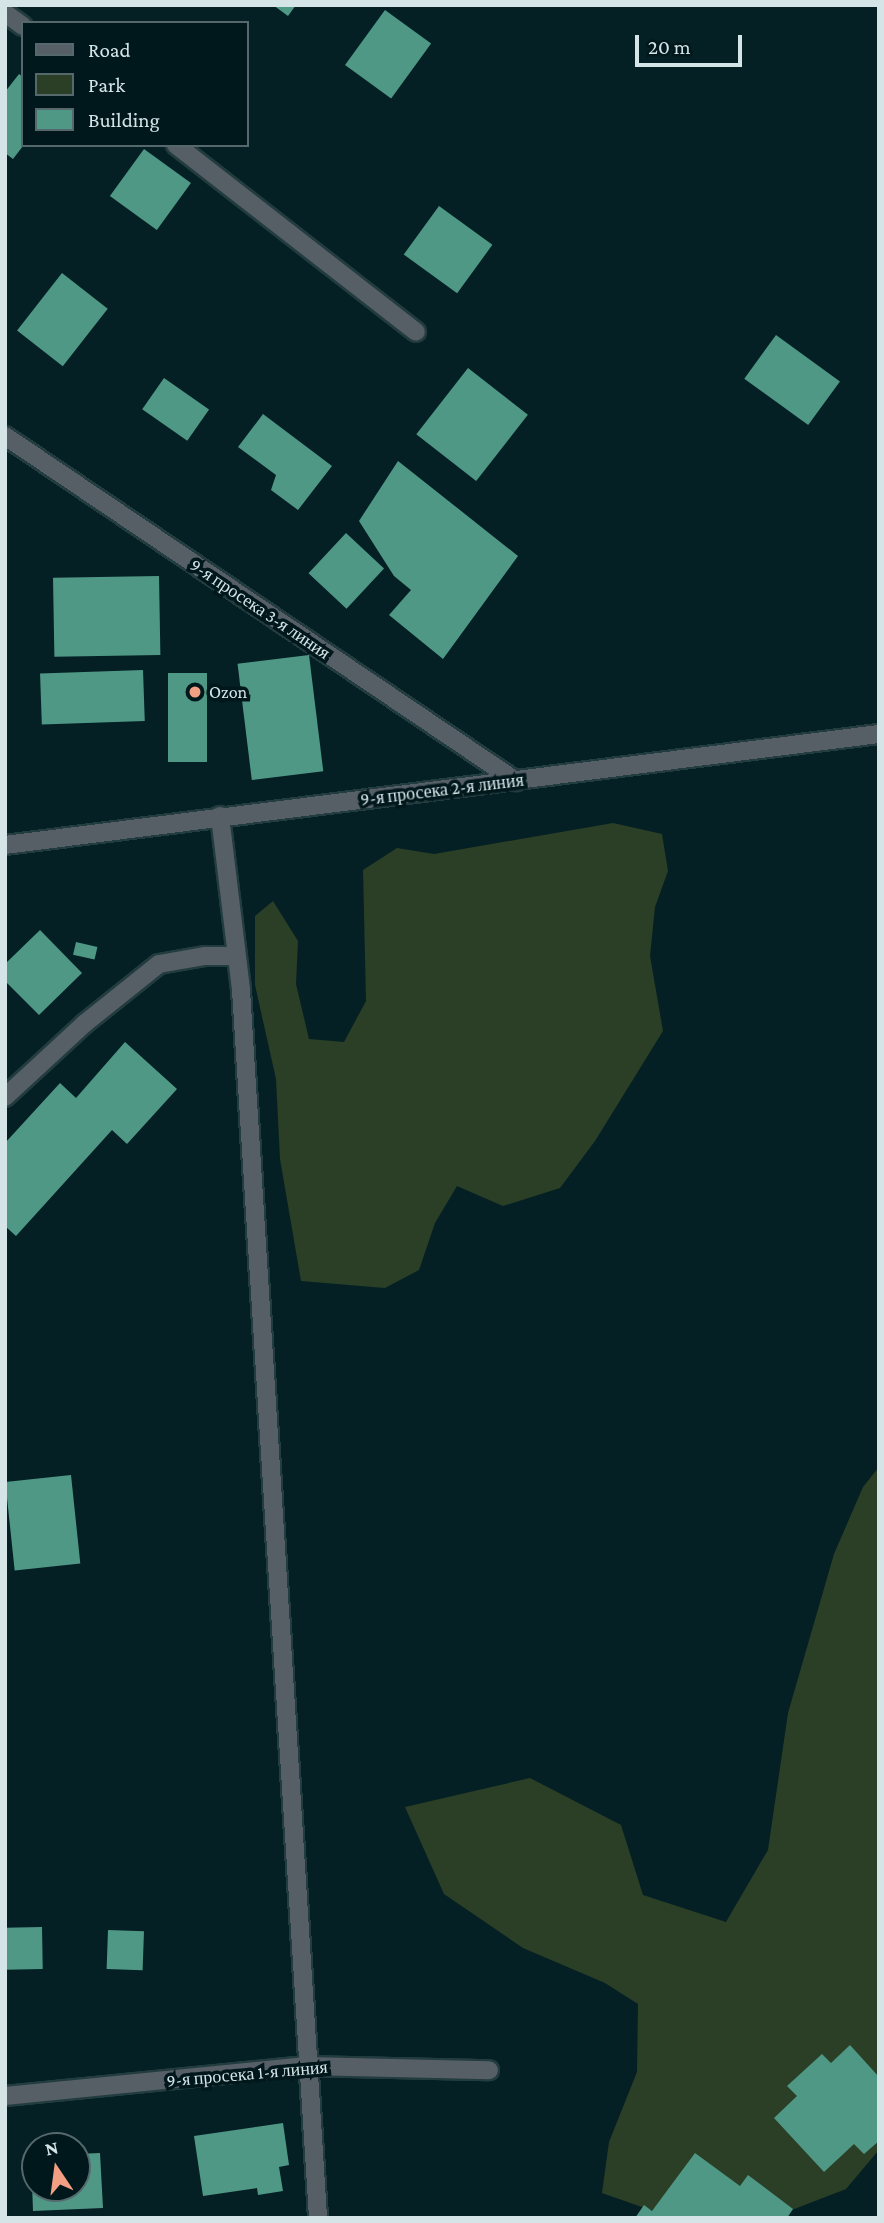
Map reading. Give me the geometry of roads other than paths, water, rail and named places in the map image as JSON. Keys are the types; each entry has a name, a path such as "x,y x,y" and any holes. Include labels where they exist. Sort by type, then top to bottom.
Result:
{"street":[{"path":"5,13 21,25"},
{"path":"179,147 416,332"},
{"name":"9-я просека 3-я линия","path":"5,436 516,781"},
{"name":"9-я просека 2-я линия","path":"5,845 879,734"},
{"path":"220,816 236,956 281,1575 307,2066 318,2218"},
{"path":"5,1097 84,1024 159,964 205,956 236,956"},
{"name":"9-я просека 1-я линия","path":"5,2096 307,2066 489,2070"}],"place":[{"name":"Ozon","path":"195,692"}]}
